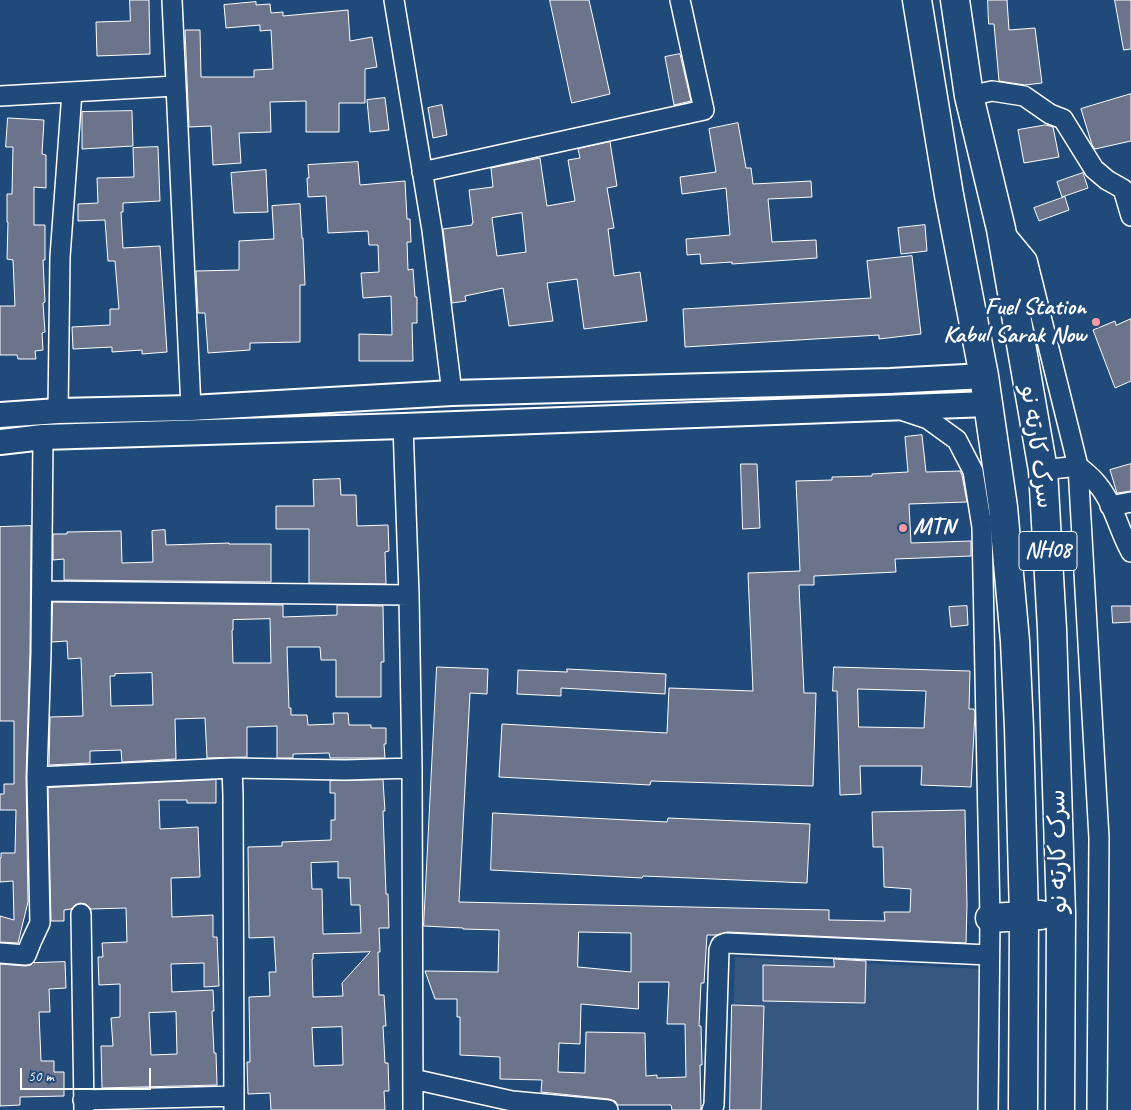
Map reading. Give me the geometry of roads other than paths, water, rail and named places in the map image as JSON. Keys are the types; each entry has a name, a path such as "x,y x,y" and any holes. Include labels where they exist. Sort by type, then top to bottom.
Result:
{"highway":[{"name":"سرک کارته نو","path":"917,0 949,195 984,376 1003,507 1015,641 1019,728 1024,916 1023,1110"},
{"name":"سرک کارته نو","path":"955,0 968,96 1001,229 1043,470 1056,727 1061,914 1060,1110"},
{"path":"1019,728 1056,727"},
{"path":"990,918 1061,914"}],"main road":[{"path":"0,415 58,411 191,408 452,393 890,381 984,376"},
{"path":"890,381 892,408"},
{"path":"0,442 42,437 403,426 988,404"}],"street":[{"path":"172,0 191,408"},
{"path":"394,0 432,230 452,393"},
{"path":"422,172 704,110 680,0"},
{"path":"0,96 175,86"},
{"path":"968,96 992,91 1024,96 1050,114 1063,119 1094,169 1107,180 1123,189 1131,216"},
{"path":"58,411 60,257 72,92"},
{"path":"1001,229 1027,260 1078,466 1099,838 1097,1110"},
{"path":"892,408 928,418 957,440 973,471 982,527 990,918 988,1110"},
{"path":"403,426 409,595 412,768 413,1110"},
{"path":"0,953 26,955 40,923 37,777 42,591 42,437"},
{"path":"1043,470 1078,466 1088,474 1099,486 1131,552"},
{"path":"1110,506 1131,502"},
{"path":"42,591 409,595"},
{"path":"37,777 232,768 345,770 412,768"},
{"path":"81,914 84,1105 234,1103 234,795 232,768"},
{"path":"712,1110 714,1106 719,950 721,945 726,943 989,956"},
{"path":"413,1079 512,1101 608,1110"}],"place":[{"name":"Fuel Station Kabul Sarak Now","path":"1096,322"},
{"name":"MTN","path":"903,528"}]}
